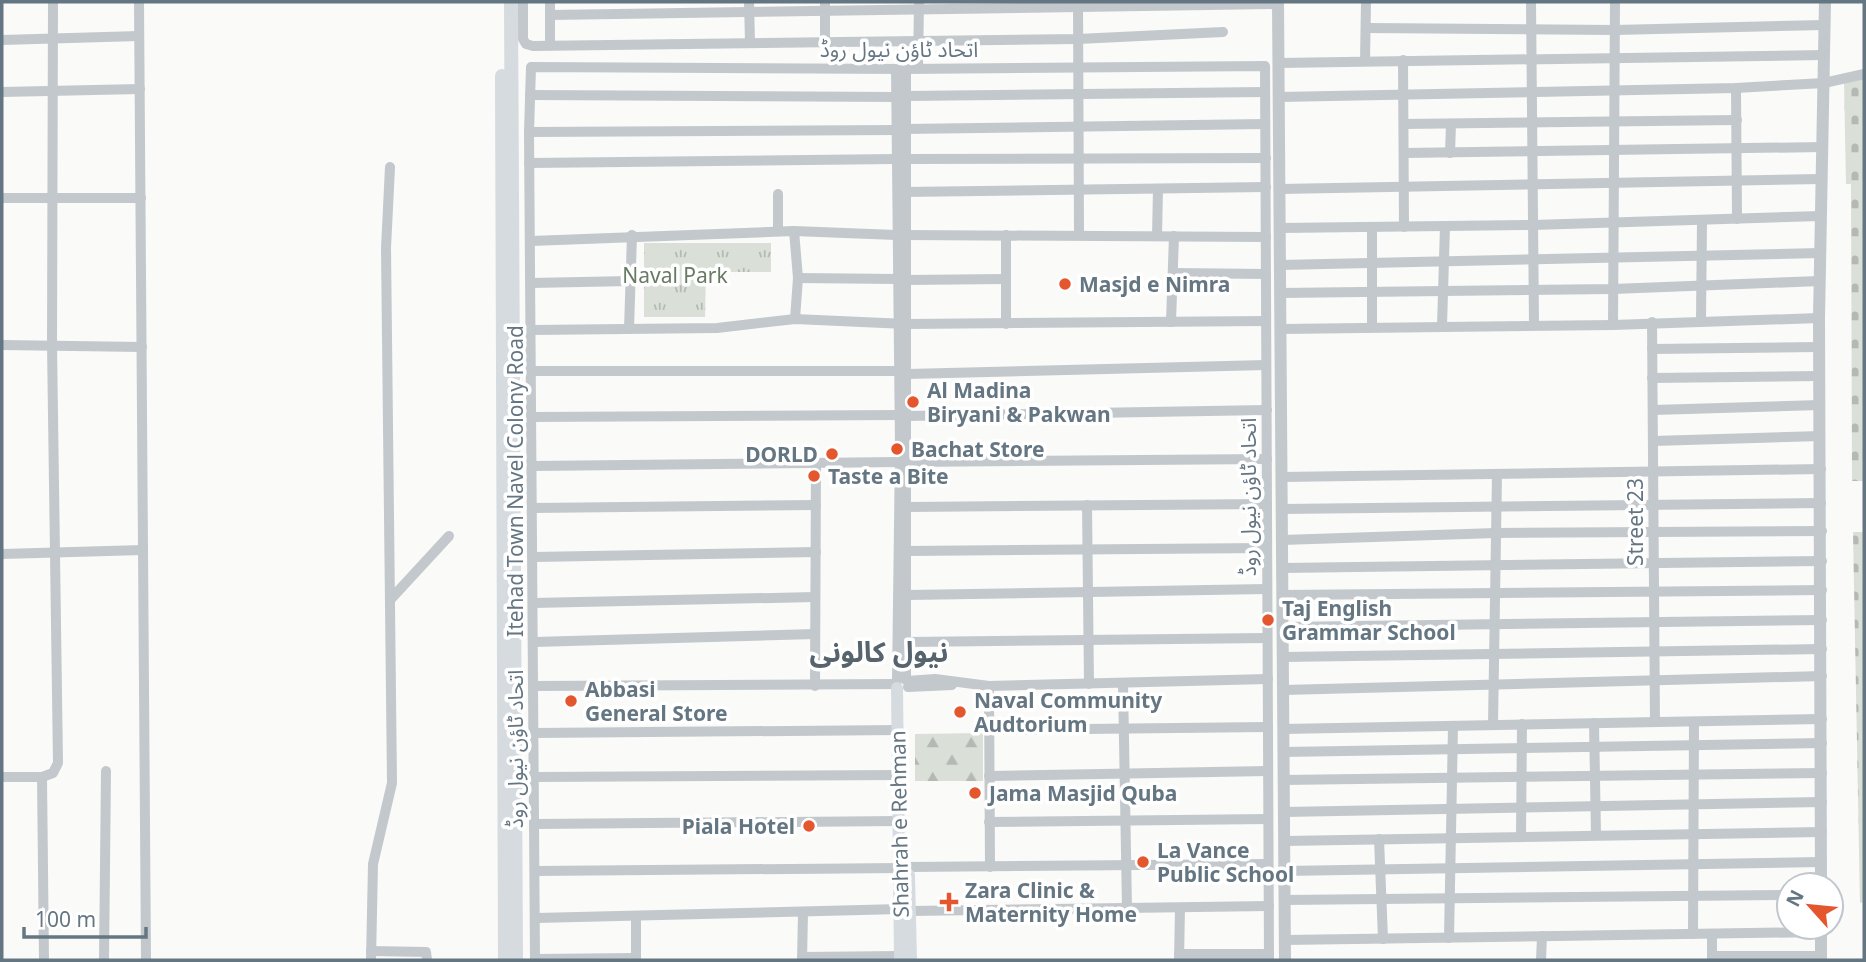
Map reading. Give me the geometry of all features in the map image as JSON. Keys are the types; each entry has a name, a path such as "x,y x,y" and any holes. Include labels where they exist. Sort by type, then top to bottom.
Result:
{"main road":[{"name":"Itehad Town Navel Colony Road","path":"502,2 516,960"},
{"name":"Itehad Town Navel Colony Road","path":"505,960 511,2"},
{"name":"Shahrah e Rehman","path":"902,684 899,775 905,868"},
{"name":"Shahrah e Rehman","path":"902,684 904,959"}],"street":[{"path":"2,777 42,777 53,773 58,763 51,345 53,2"},
{"path":"139,2 146,960"},
{"path":"523,2 523,38 526,44 1078,39 1223,32"},
{"path":"550,2 550,44"},
{"path":"1365,61 1366,2"},
{"path":"1531,2 1534,325"},
{"path":"1613,325 1615,2"},
{"path":"1821,871 1822,531 1819,318 1825,2"},
{"path":"550,15 749,7 1278,3 1285,960"},
{"path":"1078,4 1079,235"},
{"path":"918,68 919,5"},
{"path":"825,6 825,42"},
{"path":"749,7 750,43"},
{"path":"1366,28 1615,30 1824,25"},
{"path":"2,40 139,36"},
{"path":"1279,63 1824,55"},
{"path":"1403,60 1404,226"},
{"name":"اتحاد ٹاؤن نیول روڈ","path":"536,960 529,163 531,67 901,69 1265,66 1269,957"},
{"path":"901,69 902,684"},
{"path":"1279,97 1615,88 1736,88 1824,82 1864,74"},
{"path":"1736,88 1737,219"},
{"path":"2,92 140,89"},
{"path":"530,95 902,96 1265,92"},
{"path":"1404,124 1737,120"},
{"path":"529,132 1265,124"},
{"path":"1450,153 1451,124"},
{"path":"1404,153 1823,147"},
{"path":"529,163 1266,158"},
{"path":"900,235 904,192 901,159"},
{"path":"390,167 386,248 391,783 373,864 371,955 426,952 427,960"},
{"path":"1280,189 1821,179"},
{"path":"904,192 1266,187"},
{"path":"1157,236 1158,189"},
{"path":"778,194 778,232"},
{"path":"2,198 141,198"},
{"path":"1280,228 1533,225 1820,216"},
{"path":"1700,321 1702,220"},
{"path":"1442,326 1444,226"},
{"path":"1371,327 1372,227"},
{"path":"794,231 798,278 796,319"},
{"path":"531,241 794,231 900,235 1266,237"},
{"path":"1006,234 1006,324"},
{"path":"629,329 632,236"},
{"path":"1171,322 1174,236"},
{"path":"1280,265 1821,253"},
{"path":"1173,273 1266,274"},
{"path":"798,278 1006,279"},
{"path":"531,283 631,281"},
{"path":"1280,293 1614,289 1820,281"},
{"path":"1281,329 1613,325 1819,318"},
{"path":"532,330 717,328 796,319 902,324 1266,321"},
{"name":"Street 23","path":"1652,322 1655,722"},
{"path":"2,345 142,347"},
{"path":"1652,349 1819,348"},
{"path":"532,371 903,372 1266,365"},
{"path":"1653,378 1820,376"},
{"path":"1653,410 1820,405"},
{"path":"533,417 1267,411"},
{"path":"1653,440 1820,436"},
{"path":"533,466 1267,459"},
{"path":"902,684 907,642 908,595 907,507 903,462"},
{"path":"815,686 816,464"},
{"path":"1282,477 1821,469"},
{"path":"1493,725 1497,474"},
{"path":"1282,509 1821,503"},
{"path":"907,507 1267,504"},
{"path":"533,508 816,505"},
{"path":"1087,505 1089,684"},
{"path":"1282,540 1496,533 1822,531"},
{"path":"390,600 449,536"},
{"path":"908,551 1267,548"},
{"path":"2,554 143,550"},
{"path":"533,557 816,552"},
{"path":"1282,568 1822,561"},
{"path":"908,595 1267,589"},
{"path":"1282,595 1822,590"},
{"path":"533,603 815,597"},
{"path":"1283,627 1822,620"},
{"path":"534,642 815,635"},
{"path":"907,642 1268,638"},
{"path":"1283,657 1822,649"},
{"path":"1283,690 1822,676"},
{"path":"534,686 989,686 1268,679"},
{"path":"1123,684 1127,909"},
{"path":"989,686 990,867"},
{"path":"1283,729 1822,719"},
{"path":"1693,934 1694,722"},
{"path":"1594,723 1596,835"},
{"path":"1521,837 1522,724"},
{"path":"1449,938 1453,726"},
{"path":"989,730 1268,727"},
{"path":"534,733 899,730"},
{"path":"1283,752 1822,743"},
{"path":"104,960 106,771"},
{"path":"989,776 1268,771"},
{"path":"1283,780 1822,773"},
{"path":"534,777 899,775"},
{"path":"42,777 44,960"},
{"path":"1284,811 1822,802"},
{"path":"989,822 1268,818"},
{"path":"535,824 900,821"},
{"path":"1284,841 1822,832"},
{"path":"1379,839 1383,939"},
{"path":"1284,871 1821,862"},
{"path":"535,871 1268,864"},
{"path":"1284,901 1775,895"},
{"path":"536,918 1269,906"},
{"path":"1180,908 1179,957 1269,957"},
{"path":"803,913 802,959 904,959"},
{"path":"536,960 636,959 636,916"},
{"path":"1284,940 1775,932"},
{"path":"1712,934 1712,958 1821,958"},
{"path":"1541,960 1542,936"}],"green space":[{"path":"1864,79 1864,481 1852,481 1851,184 1846,184 1844,80"},
{"name":"Naval Park","path":"644,243 771,243 771,272 706,272 705,317 644,317"},
{"path":"1853,532 1864,532 1864,902 1860,903"},
{"path":"983,733 983,781 915,781 915,734"}],"place":[{"name":"Masjd e Nimra","path":"1065,284"},
{"name":"Al Madina Biryani & Pakwan","path":"913,402"},
{"name":"Bachat Store","path":"897,449"},
{"name":"DORLD","path":"832,454"},
{"name":"Taste a Bite","path":"814,476"},
{"name":"Taj English Grammar School","path":"1268,620"},
{"name":"Abbasi General Store","path":"571,701"},
{"name":"Naval Community Audtorium","path":"960,712"},
{"name":"Jama Masjid Quba","path":"975,793"},
{"name":"Piala Hotel","path":"809,826"},
{"name":"La Vance Public School","path":"1143,862"},
{"name":"Zara Clinic & Maternity Home","path":"949,902"}],"district":[{"name":"نیول کالونی","path":"879,651"}]}
